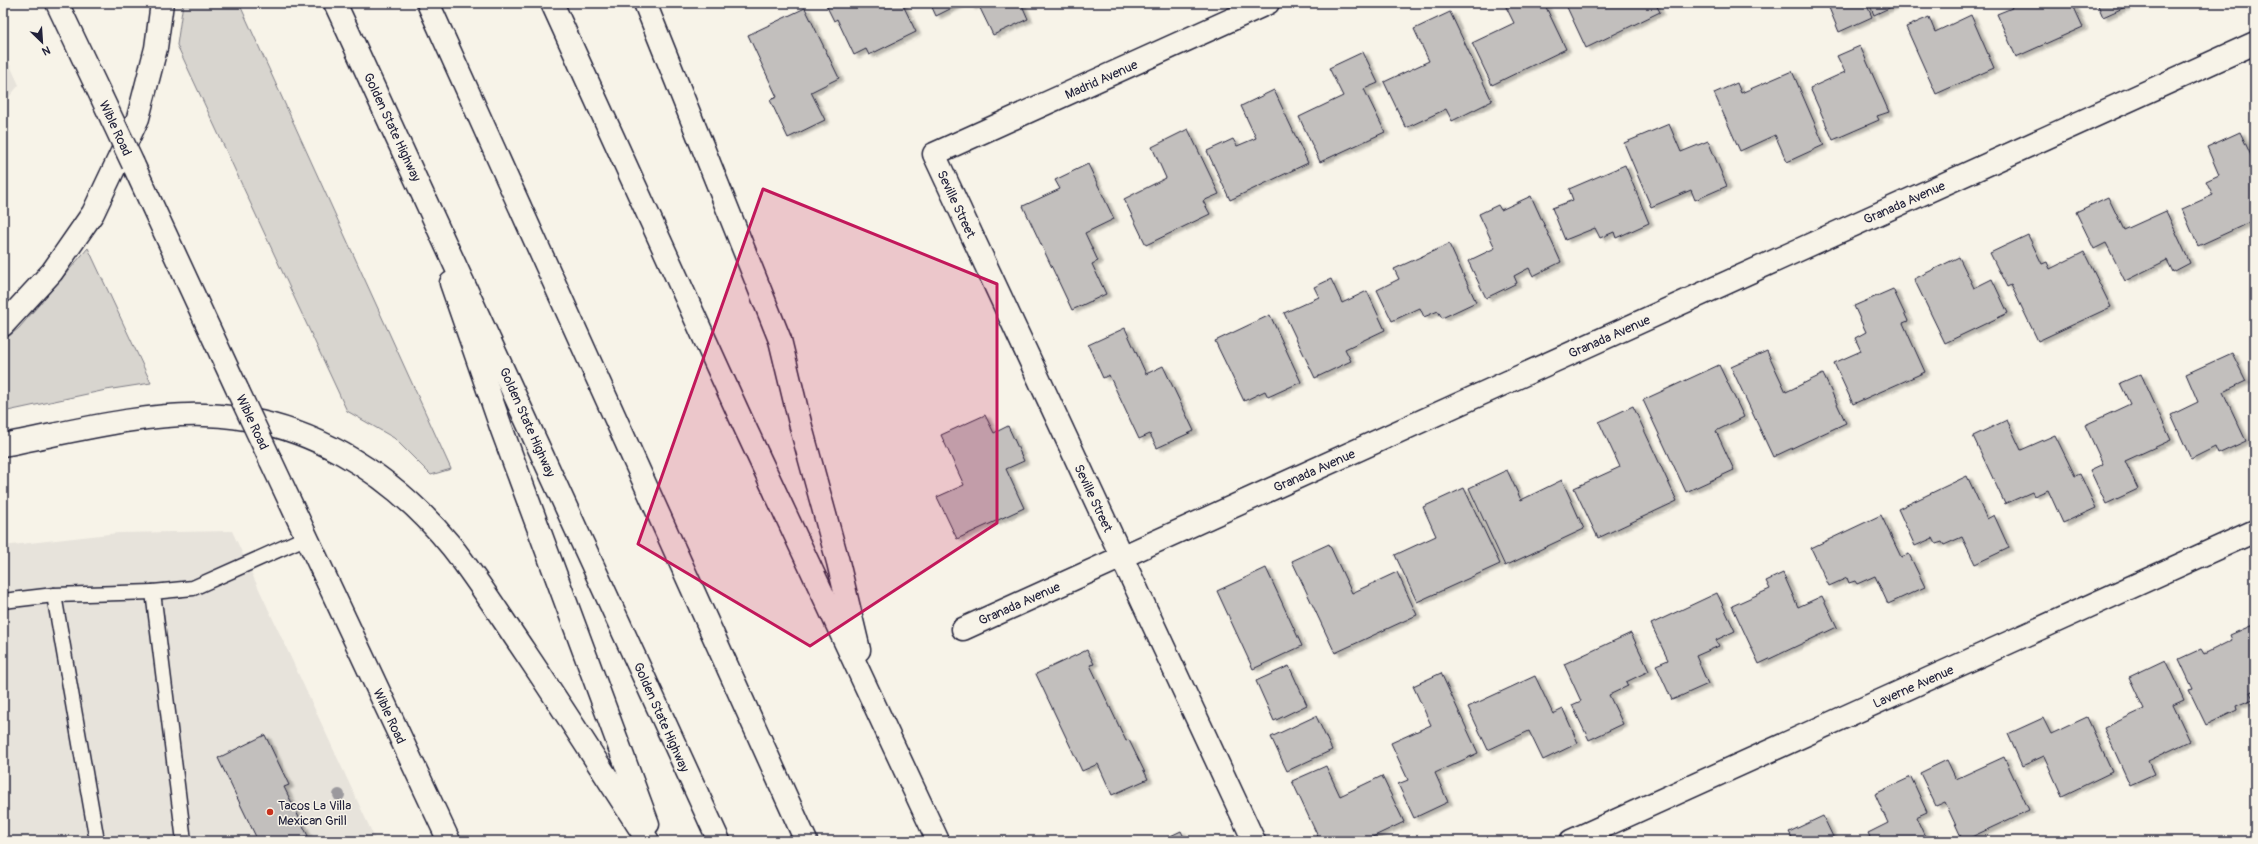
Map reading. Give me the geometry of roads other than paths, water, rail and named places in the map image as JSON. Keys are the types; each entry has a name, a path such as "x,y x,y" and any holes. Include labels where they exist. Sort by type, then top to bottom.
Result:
{"main road":[{"name":"Wible Road","path":"57,3 449,841"},
{"path":"3,325 52,272 93,213 138,118 156,48 162,3"},
{"name":"Golden State Highway","path":"336,3 718,841"},
{"path":"428,3 806,841"},
{"path":"552,3 938,841"},
{"path":"646,3 780,340 802,431 838,562 869,694"},
{"name":"Madrid Avenue","path":"934,154 1268,3"},
{"name":"Granada Avenue","path":"963,629 2255,43"},
{"path":"404,150 502,430 654,841"},
{"name":"Seville Street","path":"934,154 1254,841"},
{"path":"3,445 167,416 205,415 243,418 311,437 370,469 396,489 451,546 479,584 566,712 648,841"},
{"name":"Laverne Avenue","path":"1571,841 2255,531"}],"lane":[{"path":"3,601 54,595 154,592 192,588 307,538"},
{"path":"154,592 184,841"},
{"path":"54,595 97,841"}],"place":[{"name":"Tacos La Villa Mexican Grill","path":"270,812"}]}
